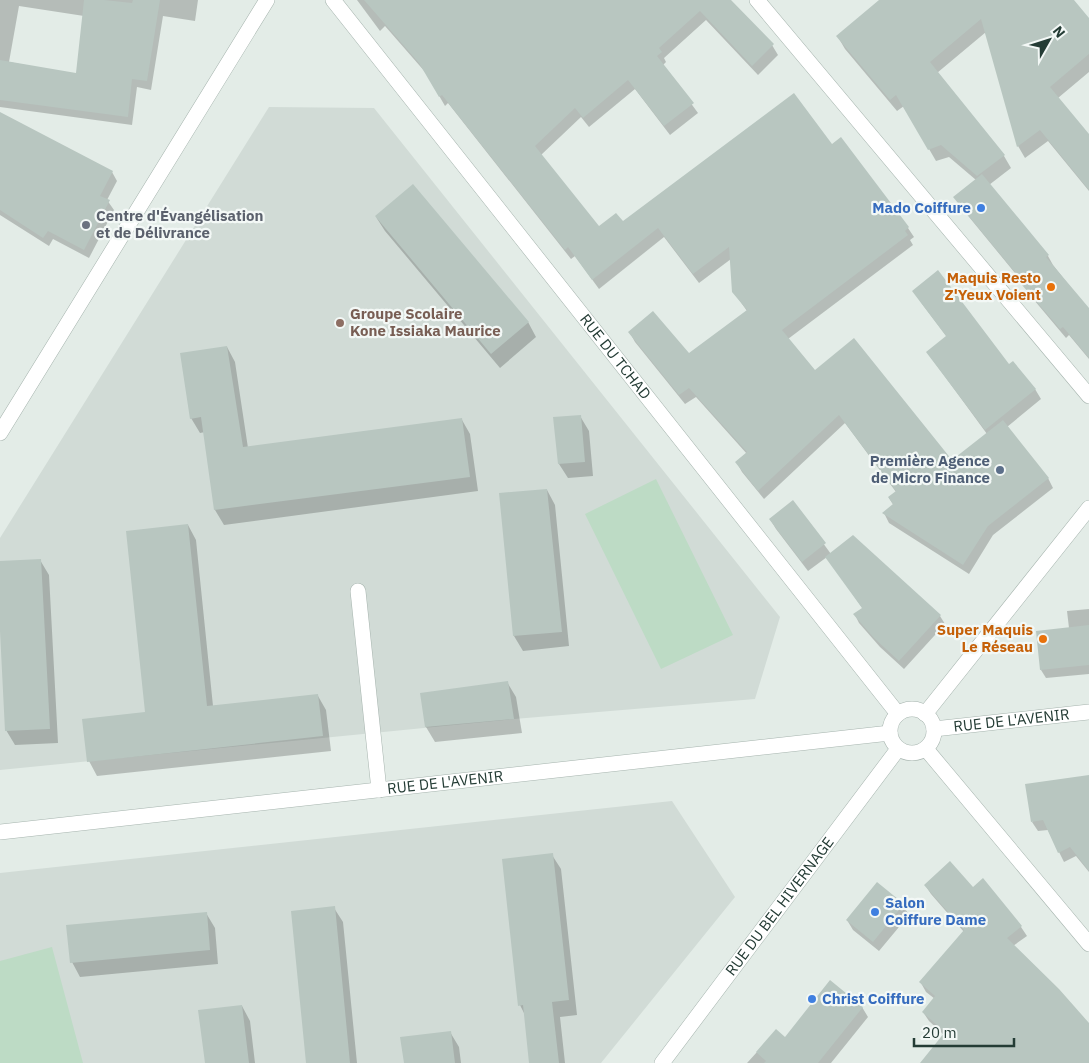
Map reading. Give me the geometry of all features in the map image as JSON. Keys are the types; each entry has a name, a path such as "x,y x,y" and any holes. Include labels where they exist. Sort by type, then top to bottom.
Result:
{"street":[{"path":"0,433 266,0"},
{"name":"RUE DU TCHAD","path":"333,0 898,714"},
{"path":"757,0 1089,396"},
{"path":"924,714 1089,508"},
{"path":"358,591 379,790"},
{"path":"906,710 916,710 924,714 930,720 934,729 932,740 926,749 917,753 907,753 898,749 892,741 890,733 892,723 898,714 906,710"},
{"name":"RUE DE L'AVENIR","path":"934,729 1089,712"},
{"name":"RUE DE L'AVENIR","path":"0,832 890,733"},
{"name":"RUE DU BEL HIVERNAGE","path":"662,1063 898,749"},
{"path":"926,749 1089,944"}],"shaded area":[{"name":"Groupe Scolaire Kone Issiaka Maurice","path":"269,107 374,108 780,617 755,699 514,719 0,770 0,538"},
{"path":"672,801 735,897 601,1063 0,1063 0,873"}],"green space":[{"path":"656,479 733,635 661,669 585,514"},
{"path":"52,947 83,1063 0,1063 0,961"}],"building":[{"path":"84,0 132,3 133,0 160,0 147,81 132,79 128,117 0,100 0,60 76,73"},
{"path":"364,0 731,0 774,44 752,66 700,11 659,48 662,52 657,56 694,103 664,126 628,80 583,118 575,108 535,146 599,226 616,213 623,221 794,93 832,144 841,137 909,227 905,231 908,235 782,330 815,370 854,338 952,460 1003,420 1049,478 988,526 963,565 882,513 893,504 888,497 896,491 839,415 758,491 735,462 747,452 689,388 679,395 628,332 653,311 689,353 747,310 732,292 729,247 693,274 658,228 592,280 568,247 565,250 442,95 439,97 419,63"},
{"path":"879,0 1074,0 1089,18 1089,54 1050,87 1089,134 1089,190 1040,130 1017,147 981,19 930,62 1005,155 977,176 941,145 928,150 896,95 890,100 836,36"},
{"path":"0,112 113,171 100,196 110,200 84,250 48,231 43,238 0,210"},
{"path":"982,174 1049,255 1046,257 1089,308 1089,358 1063,327 1060,329 1022,285 1024,283 953,197"},
{"path":"413,184 529,322 491,354 375,216"},
{"path":"938,270 1009,364 1013,361 1036,389 985,430 926,352 946,336 912,291"},
{"path":"227,346 243,447 462,418 470,477 214,510 201,417 190,419 180,353"},
{"path":"581,415 585,462 558,464 553,417"},
{"path":"547,489 562,632 513,636 499,493"},
{"path":"793,500 826,543 802,562 769,519"},
{"path":"188,524 207,706 318,694 323,736 87,762 82,719 145,712 126,531"},
{"path":"853,535 941,615 899,661 874,638 853,614 862,608 825,557"},
{"path":"41,559 50,729 5,731 0,631 0,561"},
{"path":"1089,625 1089,665 1040,670 1036,631"},
{"path":"508,681 514,719 425,727 420,693"},
{"path":"1089,775 1089,871 1070,847 1058,853 1043,820 1031,822 1025,784"},
{"path":"553,853 569,1000 552,1002 559,1063 529,1063 523,1005 518,1006 502,859"},
{"path":"950,861 973,887 983,878 1022,926 1007,938 1059,989 1089,1023 1089,1063 920,1063 945,1032 922,1012 935,996 919,982 964,930 924,885"},
{"name":"Salon Coiffure Dame","path":"877,882 904,904 873,942 846,920"},
{"path":"335,906 350,1063 306,1063 291,911"},
{"path":"207,912 210,950 70,963 66,925"},
{"path":"830,980 863,1007 818,1063 764,1063 766,1061 756,1052 776,1029 785,1037"},
{"path":"242,1005 249,1063 205,1063 198,1010"},
{"path":"451,1031 455,1063 404,1063 400,1037"}],"place":[{"name":"Mado Coiffure","path":"981,208"},
{"name":"Centre d'Évangélisation et de Délivrance","path":"86,225"},
{"name":"Maquis Resto Z'Yeux Voient","path":"1051,287"},
{"name":"Groupe Scolaire Kone Issiaka Maurice","path":"340,323"},
{"name":"Première Agence de Micro Finance","path":"1000,470"},
{"name":"Super Maquis Le Réseau","path":"1043,639"},
{"name":"Salon Coiffure Dame","path":"875,912"},
{"name":"Christ Coiffure","path":"812,999"}]}
